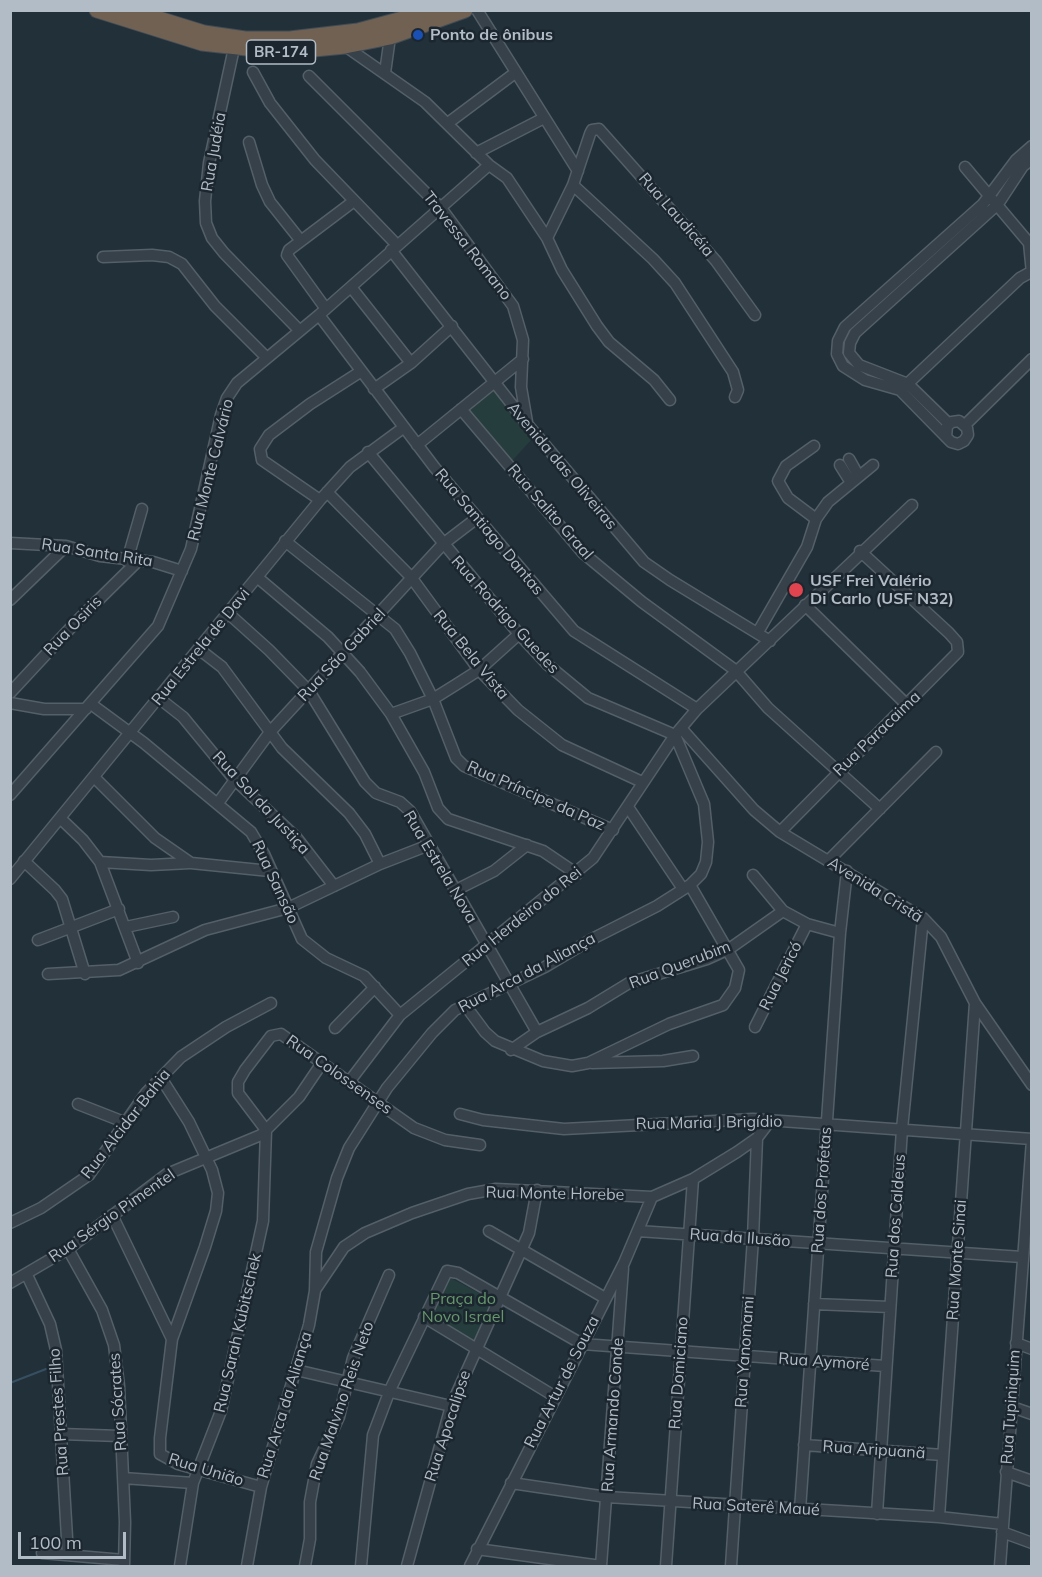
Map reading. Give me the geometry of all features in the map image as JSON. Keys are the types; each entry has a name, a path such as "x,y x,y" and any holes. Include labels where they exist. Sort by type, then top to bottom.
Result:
{"highway":[{"name":"BR-174","path":"97,10 159,32 234,48 283,52 345,46 390,37 465,10"},
{"name":"BR-174","path":"130,10 204,33 246,39 290,39 358,31 436,10"}],"street":[{"path":"477,10 579,171 547,238"},
{"path":"385,73 390,37"},
{"path":"345,46 425,102 476,153 502,173 514,186 547,238 562,270 597,326 609,342 654,380 670,400"},
{"name":"Rua Judéia","path":"234,48 209,163 206,223 224,253 299,330"},
{"name":"Avenida das Oliveiras","path":"253,72 270,103 315,160 394,248 528,425 644,562 770,641"},
{"path":"448,123 515,73"},
{"name":"Travessa Romano","path":"309,76 441,208 513,306 523,340 521,387 528,425"},
{"path":"476,153 544,118"},
{"name":"Rua Laudicéia","path":"579,171 590,134 595,129 603,131 716,261 755,315"},
{"path":"249,142 266,194 301,241 354,201"},
{"path":"946,437 949,424 959,421 965,425 968,435 961,443 954,443 946,437 904,387 852,374 843,366 837,354 838,341 845,327 983,204 1016,160 1032,146"},
{"path":"949,424 904,387 859,365 849,353 850,344 855,333 998,204 1023,166 1032,159"},
{"name":"Rua Monte Calvário","path":"10,795 158,626 182,571 203,504 227,398 237,383 351,287 489,165"},
{"path":"904,387 1020,278 1031,273 1029,243 965,167"},
{"path":"573,185 653,259 675,283 733,372 738,390 735,397"},
{"name":"Rua Santiago Dantas","path":"301,241 289,250 291,264 360,372 477,518 574,631 697,709"},
{"path":"103,257 152,255 169,257 182,264 215,306 267,357"},
{"path":"351,287 411,363"},
{"path":"374,389 411,363 452,326"},
{"path":"965,425 1032,359"},
{"path":"417,445 493,381 523,360"},
{"name":"Rua Bela Vista","path":"360,372 310,404 269,435 260,449 262,460 324,496 411,577 479,670 518,710 553,738 642,782"},
{"name":"Rua Salito Graal","path":"461,409 583,553 642,602 735,670 768,708 880,809"},
{"name":"Rua Estrela de Davi","path":"10,879 160,699 285,541 324,496 368,452 403,428"},
{"path":"814,446 781,471 778,481 788,498 816,519"},
{"name":"Rua Rodrigo Guedes","path":"368,452 519,634 554,671 588,698 678,731"},
{"path":"844,462 854,478"},
{"path":"758,632 807,547 816,519 828,502 854,478 873,465"},
{"name":"Rua Herdeiro do Rei","path":"349,1082 400,1015 486,944 577,874 593,858 642,782 678,731 697,709 735,670 770,641 860,551 912,505"},
{"path":"133,561 142,509"},
{"name":"Rua São Gabriel","path":"218,803 270,732 380,615 411,577 443,544 477,518"},
{"name":"Rua Príncipe da Paz","path":"285,541 395,629 433,699 456,758 464,766 613,830"},
{"name":"Rua Santa Rita","path":"10,543 66,546 100,556 160,564 182,571"},
{"path":"10,600 66,546"},
{"name":"Rua Paracaima","path":"780,832 958,652 957,642 949,633 860,551"},
{"name":"Rua Osiris","path":"10,693 133,561"},
{"path":"257,577 343,653 391,714 424,772 438,808 448,819 550,854 577,874"},
{"path":"805,605 906,704"},
{"name":"Rua Estrela Nova","path":"229,614 269,650 309,691 366,782 376,793 400,802 410,811 537,1032"},
{"path":"391,714 433,699 479,670 519,634"},
{"path":"200,650 222,667 282,748 349,813 365,834 380,864"},
{"name":"Rua Sol da Justiça","path":"160,699 195,729 234,779 296,837 334,886"},
{"path":"10,703 44,710 89,706"},
{"name":"Rua Sansão","path":"89,706 131,734 218,803 250,832 264,854 297,930 310,947 326,958 364,976 400,1015"},
{"name":"Avenida Cristã","path":"678,731 754,810 780,832 922,918 941,937 975,1003 1032,1085"},
{"name":"Rua Arca da Aliança","path":"247,1566 261,1486 309,1325 315,1291 316,1252 337,1178 349,1148 377,1102 432,1033 465,1005 648,912 686,887 701,874 706,862 708,826 704,804 678,731"},
{"path":"829,860 936,752"},
{"path":"94,777 155,838 191,863"},
{"path":"588,1063 669,1024 723,1005 735,988 740,975 729,949 628,807"},
{"path":"60,818 83,840 100,862 138,963"},
{"path":"48,974 85,974 119,970 205,930 288,908 380,864 429,845"},
{"path":"454,891 494,871 527,845"},
{"path":"24,861 56,890 62,899 85,974"},
{"path":"100,862 152,865 191,863 270,872"},
{"name":"Rua dos Profetas","path":"800,1510 840,933 847,871"},
{"path":"753,875 783,911 807,924 840,933"},
{"path":"38,940 69,926 119,909"},
{"name":"Rua Querubim","path":"511,1050 537,1032 588,1008 629,983 707,959 729,949 783,911"},
{"path":"126,927 174,917"},
{"name":"Rua dos Caldeus","path":"877,1514 879,1450 902,1129 922,918"},
{"name":"Rua Jericó","path":"755,1027 807,924"},
{"path":"335,1028 375,987"},
{"name":"Rua Alcidar Bahia","path":"10,1223 40,1208 88,1176 124,1122 160,1078 181,1058 204,1041 271,1002"},
{"name":"Rua Monte Sinai","path":"939,1517 975,1003"},
{"path":"465,1005 484,1032 511,1050 555,1064 572,1066 588,1063 645,1063 693,1056"},
{"name":"Rua Colossenses","path":"266,1130 244,1102 237,1087 240,1077 267,1040 276,1034 281,1034 427,1135 480,1145"},
{"name":"Rua Sérgio Pimentel","path":"10,1283 68,1249 167,1174 206,1157 243,1145 266,1130 299,1097 322,1063"},
{"path":"160,1078 189,1122 216,1183 216,1211 172,1339"},
{"path":"78,1104 124,1122"},
{"name":"Rua Maria J Brigídio","path":"460,1114 483,1120 564,1130 635,1124 691,1124 726,1120 827,1123 1032,1139"},
{"name":"Rua Monte Horebe","path":"315,1291 339,1252 352,1240 468,1194 496,1189 652,1197 693,1179 757,1138 770,1121"},
{"name":"Rua Sarah Kubitschek","path":"180,1566 193,1483 221,1411 238,1323 260,1240 265,1193 266,1130"},
{"name":"Rua Yanomami","path":"731,1566 753,1238 757,1138"},
{"name":"Rua Tupiniquim","path":"1000,1566 1016,1343 1027,1282 1022,1257 1028,1216 1032,1139"},
{"name":"Rua Domiciano","path":"666,1566 693,1179"},
{"name":"Rua Apocalipse","path":"407,1566 451,1406 474,1349 521,1250 533,1219 537,1190"},
{"name":"Rua Artur de Souza","path":"470,1566 554,1396 624,1263 652,1197"},
{"path":"112,1215 172,1339"},
{"name":"Rua da Ilusão","path":"638,1231 1022,1257"},
{"path":"489,1232 605,1298"},
{"name":"Rua Sócrates","path":"68,1249 102,1310 112,1337 119,1386 124,1563"},
{"name":"Rua Armando Conde","path":"601,1566 624,1263"},
{"path":"361,1566 373,1435 390,1390 444,1272 451,1271 499,1296 582,1344"},
{"name":"Rua Prestes Filho","path":"27,1275 54,1337 68,1555"},
{"name":"Rua Malvino Reis Neto","path":"305,1566 310,1539 310,1502 314,1476 343,1406 357,1347 389,1275"},
{"path":"814,1304 890,1307"},
{"path":"424,1317 554,1396"},
{"name":"Rua União","path":"172,1339 160,1454 168,1460 261,1486"},
{"path":"1016,1343 1032,1349"},
{"name":"Rua Aymoré","path":"582,1344 885,1366"},
{"path":"296,1370 451,1406"},
{"path":"1012,1407 1032,1414"},
{"path":"61,1434 120,1436"},
{"name":"Rua Aripuanã","path":"804,1445 943,1455"},
{"path":"1006,1472 1032,1481"},
{"path":"123,1478 193,1483"},
{"name":"Rua Saterê Maué","path":"511,1483 607,1497 939,1517 1003,1528 1032,1544"},
{"path":"477,1549 601,1566"},
{"path":"42,1553 124,1563"}],"green space":[{"path":"492,387 533,438 512,461 467,409"},
{"name":"Praça do Novo Israel","path":"449,1277 494,1301 475,1341 431,1315"}],"waterway":[{"path":"10,1383 46,1369"}],"place":[{"name":"Ponto de ônibus","path":"418,35"},
{"name":"USF Frei Valério Di Carlo (USF N32)","path":"796,590"}]}
